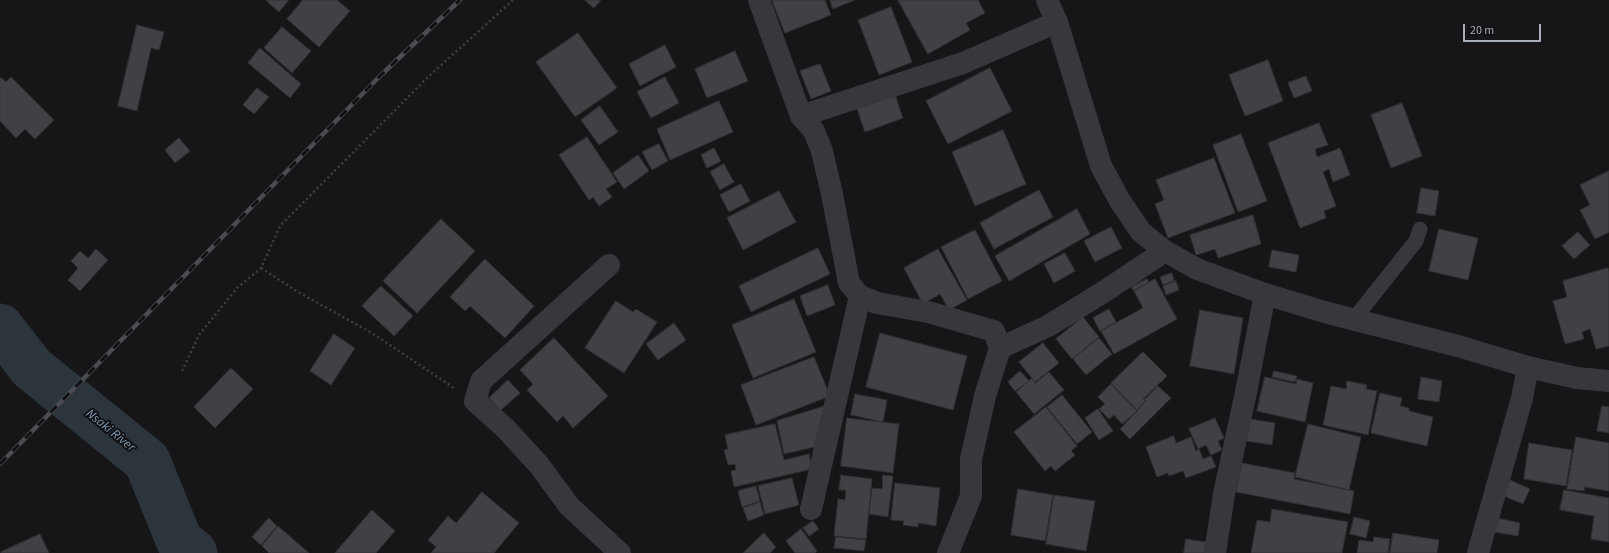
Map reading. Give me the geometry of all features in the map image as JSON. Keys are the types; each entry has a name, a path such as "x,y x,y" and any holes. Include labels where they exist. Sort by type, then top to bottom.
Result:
{"street":[{"path":"759,0 801,116 814,131 822,151 849,283 860,296 877,303 928,312 994,331 1000,348 985,396 971,459 971,496 948,553"},
{"path":"1047,0 1057,22 1101,166 1120,201 1141,232 1165,251 1197,269 1265,294 1328,313 1458,346 1528,367 1577,378 1609,381"},
{"path":"801,116 963,63 1057,22"},
{"path":"1000,348 1048,326 1102,293 1165,251"},
{"path":"609,266 481,381 475,401 506,429 539,465 569,506 620,553"},
{"path":"1215,553 1224,494 1265,294"},
{"path":"811,509 860,296"},
{"path":"1478,553 1522,398 1528,367"}],"lane":[{"path":"1354,319 1416,241 1420,229"}],"path":[{"path":"182,371 199,335 237,288 261,268 280,226 428,78 512,0"},
{"path":"261,268 298,292 372,333 475,401"}],"building":[{"path":"266,0 289,0 279,12"},
{"path":"303,0 337,0 350,11 319,47 287,19"},
{"path":"585,0 601,0 594,8"},
{"path":"772,0 825,0 831,15 785,33"},
{"path":"830,0 855,0 833,9"},
{"path":"898,0 978,0 985,13 966,23 970,30 928,54"},
{"path":"891,7 912,62 879,75 858,20"},
{"path":"137,25 164,32 159,50 151,48 137,111 118,106"},
{"path":"282,27 311,51 292,73 264,48"},
{"path":"578,33 617,88 575,117 536,62"},
{"path":"665,45 676,67 640,86 629,64"},
{"path":"260,48 301,84 290,98 248,63"},
{"path":"735,51 748,81 707,98 695,69"},
{"path":"1268,60 1283,101 1245,116 1229,75"},
{"path":"820,64 831,91 811,99 800,71"},
{"path":"990,68 1012,111 948,144 926,101"},
{"path":"1306,76 1312,91 1294,98 1288,83"},
{"path":"0,77 6,82 11,77 54,120 35,139 25,129 16,138 0,121"},
{"path":"665,77 679,103 651,118 637,92"},
{"path":"257,88 269,97 254,114 243,105"},
{"path":"895,95 903,118 865,132 857,109"},
{"path":"719,101 733,132 670,160 657,129"},
{"path":"1402,103 1422,156 1391,168 1371,115"},
{"path":"600,106 618,132 599,145 581,120"},
{"path":"1319,123 1328,145 1315,149 1317,157 1340,148 1350,175 1333,182 1329,169 1323,172 1336,206 1324,211 1326,218 1300,228 1268,143"},
{"path":"1003,130 1026,184 975,206 952,152"},
{"path":"1241,134 1267,201 1238,212 1213,145"},
{"path":"587,137 617,182 606,189 612,197 599,206 593,197 589,200 559,155"},
{"path":"179,138 190,151 175,163 165,150"},
{"path":"659,144 668,161 652,170 642,152"},
{"path":"714,148 721,161 707,168 701,155"},
{"path":"638,155 649,171 624,189 613,173"},
{"path":"1214,158 1235,213 1168,238 1155,204 1164,200 1156,180"},
{"path":"724,164 734,182 720,190 710,172"},
{"path":"1609,171 1609,232 1595,239 1580,210 1590,205 1580,185"},
{"path":"741,184 750,201 729,212 720,195"},
{"path":"1421,188 1439,191 1435,216 1417,213"},
{"path":"1039,190 1053,217 994,249 980,223"},
{"path":"779,191 796,222 743,250 727,218"},
{"path":"1077,209 1090,234 1009,281 995,256"},
{"path":"1253,215 1261,244 1218,258 1215,249 1196,255 1190,235"},
{"path":"441,219 475,251 417,313 383,281"},
{"path":"1111,227 1122,248 1095,262 1084,241"},
{"path":"1439,229 1478,238 1468,280 1429,271"},
{"path":"975,230 1002,281 968,299 941,247"},
{"path":"1578,232 1590,245 1574,259 1562,246"},
{"path":"818,248 830,274 751,312 739,286"},
{"path":"96,249 108,260 80,291 68,280 78,268 71,261 80,251 88,258"},
{"path":"938,249 967,300 949,310 940,294 923,304 904,268"},
{"path":"1272,250 1299,255 1296,272 1269,267"},
{"path":"1065,253 1075,271 1054,283 1044,264"},
{"path":"485,259 534,306 505,338 470,306 465,311 450,297"},
{"path":"1608,268 1609,346 1596,349 1590,329 1582,332 1584,339 1565,344 1553,301 1567,297 1563,281"},
{"path":"1172,273 1174,281 1163,285 1160,277"},
{"path":"1147,279 1149,282 1134,291 1131,287"},
{"path":"1155,279 1177,319 1114,354 1101,331 1143,308 1134,291"},
{"path":"1176,281 1179,290 1166,295 1163,286"},
{"path":"828,285 835,305 807,316 800,296"},
{"path":"381,286 413,316 394,336 362,306"},
{"path":"794,299 816,352 753,378 732,325"},
{"path":"616,301 633,312 636,309 657,322 624,373 585,348"},
{"path":"1109,309 1116,322 1100,331 1093,318"},
{"path":"1200,310 1243,318 1234,374 1190,366"},
{"path":"1083,317 1099,337 1072,359 1056,339"},
{"path":"674,323 686,340 658,360 646,344"},
{"path":"880,333 967,356 953,410 866,387"},
{"path":"334,334 355,348 331,385 310,371"},
{"path":"554,338 608,396 573,428 563,416 557,422 527,390 533,384 520,370"},
{"path":"1099,338 1112,354 1086,375 1073,359"},
{"path":"1043,343 1059,363 1035,382 1019,362"},
{"path":"1143,352 1167,376 1143,399 1145,401 1137,410 1111,383"},
{"path":"814,357 830,396 756,425 741,385"},
{"path":"231,368 253,389 215,428 194,407"},
{"path":"1020,371 1029,381 1015,391 1008,382"},
{"path":"1274,371 1297,376 1295,382 1272,377"},
{"path":"1049,372 1064,390 1034,414 1016,392 1032,378 1035,383"},
{"path":"1265,377 1296,384 1297,379 1313,383 1305,422 1257,411"},
{"path":"1421,377 1442,381 1439,402 1418,399"},
{"path":"508,380 520,393 501,410 489,398"},
{"path":"1347,381 1367,385 1366,389 1377,391 1368,435 1323,425 1331,386 1346,389"},
{"path":"1111,384 1137,411 1122,424 1114,415 1109,419 1099,409 1105,404 1098,397"},
{"path":"1158,386 1171,398 1130,439 1120,429 1146,401 1144,400"},
{"path":"1380,393 1402,398 1400,406 1409,408 1409,411 1433,417 1427,446 1371,433"},
{"path":"855,394 887,400 883,422 851,415"},
{"path":"1062,395 1092,432 1077,444 1047,407"},
{"path":"825,406 814,447 784,454 777,421"},
{"path":"1602,406 1609,407 1609,433 1597,431"},
{"path":"1046,407 1077,446 1071,451 1075,455 1055,471 1051,466 1045,471 1014,432"},
{"path":"1098,409 1113,431 1099,440 1085,418"},
{"path":"847,418 899,424 893,473 841,466"},
{"path":"1215,418 1224,438 1218,441 1222,450 1211,455 1206,445 1198,449 1189,429"},
{"path":"1250,419 1275,423 1272,445 1247,441"},
{"path":"775,424 784,460 809,454 812,469 734,487 731,471 736,470 735,464 728,465 724,450 728,449 725,435"},
{"path":"1308,424 1361,437 1349,490 1295,477"},
{"path":"1174,436 1176,443 1191,437 1196,451 1199,449 1203,459 1211,456 1216,467 1186,478 1183,471 1169,476 1168,473 1157,477 1146,447"},
{"path":"1576,437 1609,443 1609,491 1585,487 1584,491 1567,489"},
{"path":"1529,443 1572,450 1566,486 1524,479"},
{"path":"1242,463 1295,473 1294,479 1354,491 1350,514 1236,492"},
{"path":"841,475 872,479 866,539 834,536 838,499 845,500 846,490 839,490"},
{"path":"883,475 893,476 888,517 869,514 872,488 882,489"},
{"path":"792,478 799,505 765,514 758,486"},
{"path":"1510,480 1530,489 1523,504 1504,496"},
{"path":"895,483 940,488 936,526 918,523 918,527 903,525 904,521 891,520"},
{"path":"756,486 760,501 742,507 738,491"},
{"path":"1018,489 1053,495 1045,541 1011,535"},
{"path":"1564,490 1609,498 1609,542 1591,539 1594,516 1560,510"},
{"path":"482,492 519,523 494,553 431,553 436,547 428,540 448,516 456,523"},
{"path":"1054,495 1095,501 1086,551 1046,544"},
{"path":"760,502 764,515 748,521 743,508"},
{"path":"1272,509 1348,522 1342,553 1251,553 1257,520 1270,522"},
{"path":"372,510 395,531 376,553 335,553"},
{"path":"1354,517 1370,521 1366,538 1350,534"},
{"path":"269,518 277,526 261,545 252,537"},
{"path":"1497,518 1520,523 1518,536 1494,532"},
{"path":"813,521 819,529 809,536 803,528"},
{"path":"278,526 309,553 269,553 262,546"},
{"path":"801,529 817,551 815,553 795,553 786,541"},
{"path":"764,533 776,547 770,553 743,553"},
{"path":"1393,533 1439,540 1437,553 1390,553"},
{"path":"40,534 49,553 1,553 1,552"},
{"path":"836,537 866,540 864,551 834,548"},
{"path":"1374,537 1390,539 1388,553 1357,553 1359,540 1373,542"},
{"path":"1186,539 1206,542 1204,553 1184,553"}],"waterway":[{"name":"Nsaki River","path":"0,327 32,368 147,461 179,540 194,553"}],"railway":[{"path":"0,464 379,77 460,0"}]}
